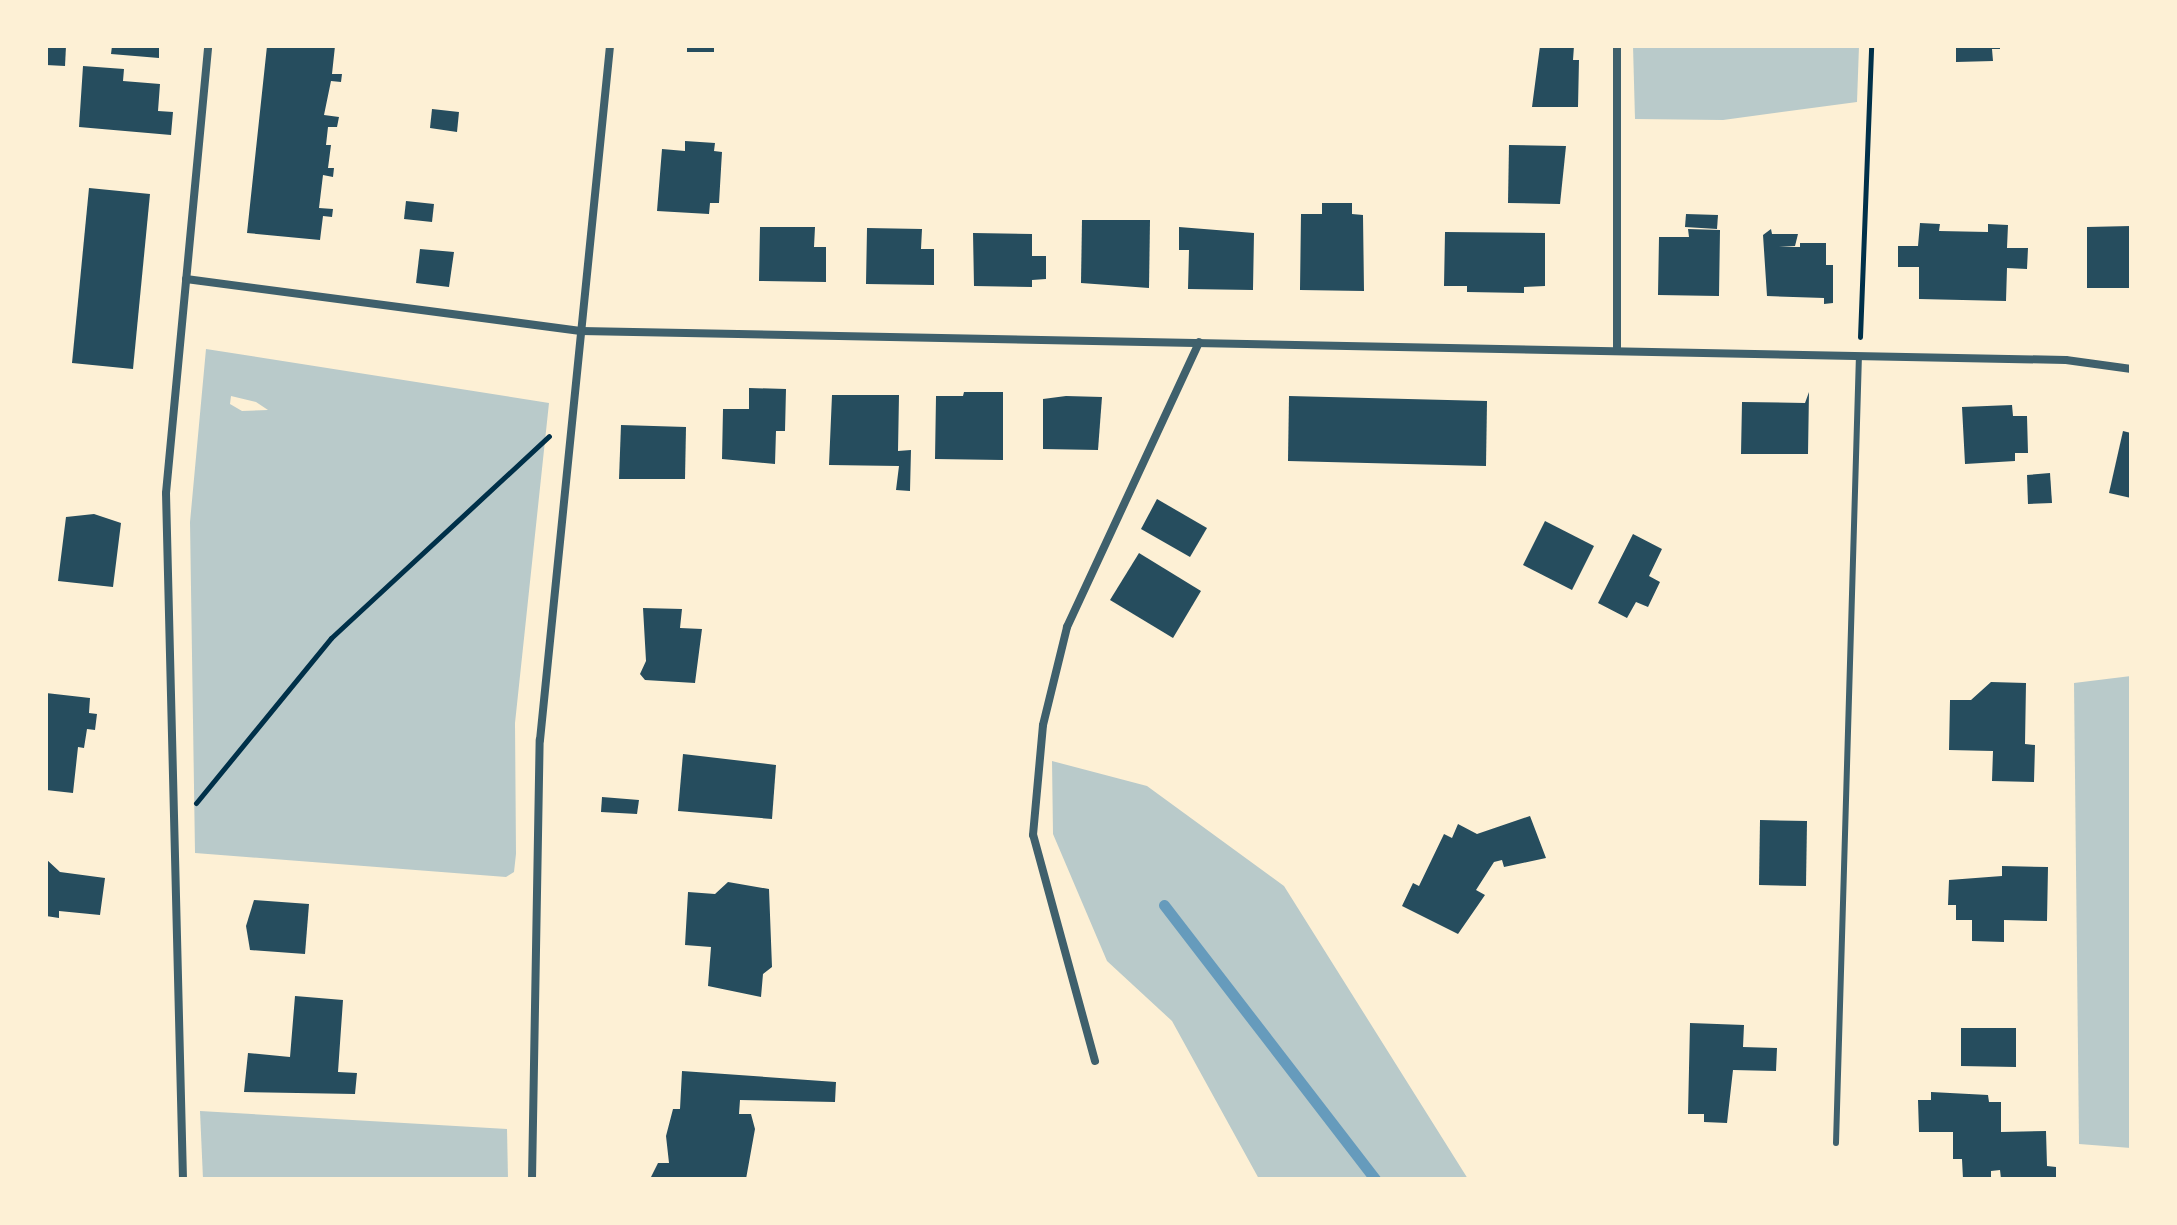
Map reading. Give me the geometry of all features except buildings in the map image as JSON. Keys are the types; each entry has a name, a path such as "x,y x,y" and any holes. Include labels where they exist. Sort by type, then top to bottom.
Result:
{"street":[{"path":"183,1179 166,493 208,46"},
{"path":"532,1179 540,740 610,46"},
{"path":"1617,46 1617,351"},
{"path":"186,279 581,331 2066,360 2131,369"},
{"path":"1095,1061 1033,835 1043,725 1067,627 1199,342"}],"lane":[{"path":"1836,1143 1859,356"}],"path":[{"path":"1859,356 1871,46"},
{"path":"174,832 331,638 524,455 572,418"}],"shaded area":[{"path":"1633,46 1859,46 1857,102 1723,120 1635,119"},
{"path":"206,349 549,403 515,723 514,872 506,877 195,853 190,522","holes":["231,396 256,402 268,410 242,411 230,404"]},
{"path":"2131,676 2131,1148 2079,1144 2074,683"},
{"path":"1052,761 1147,786 1284,886 1468,1179 1259,1179 1172,1021 1107,961 1053,834"},
{"path":"200,1111 507,1129 508,1179 203,1179"}],"waterway":[{"path":"1164,905 1375,1179"}]}
